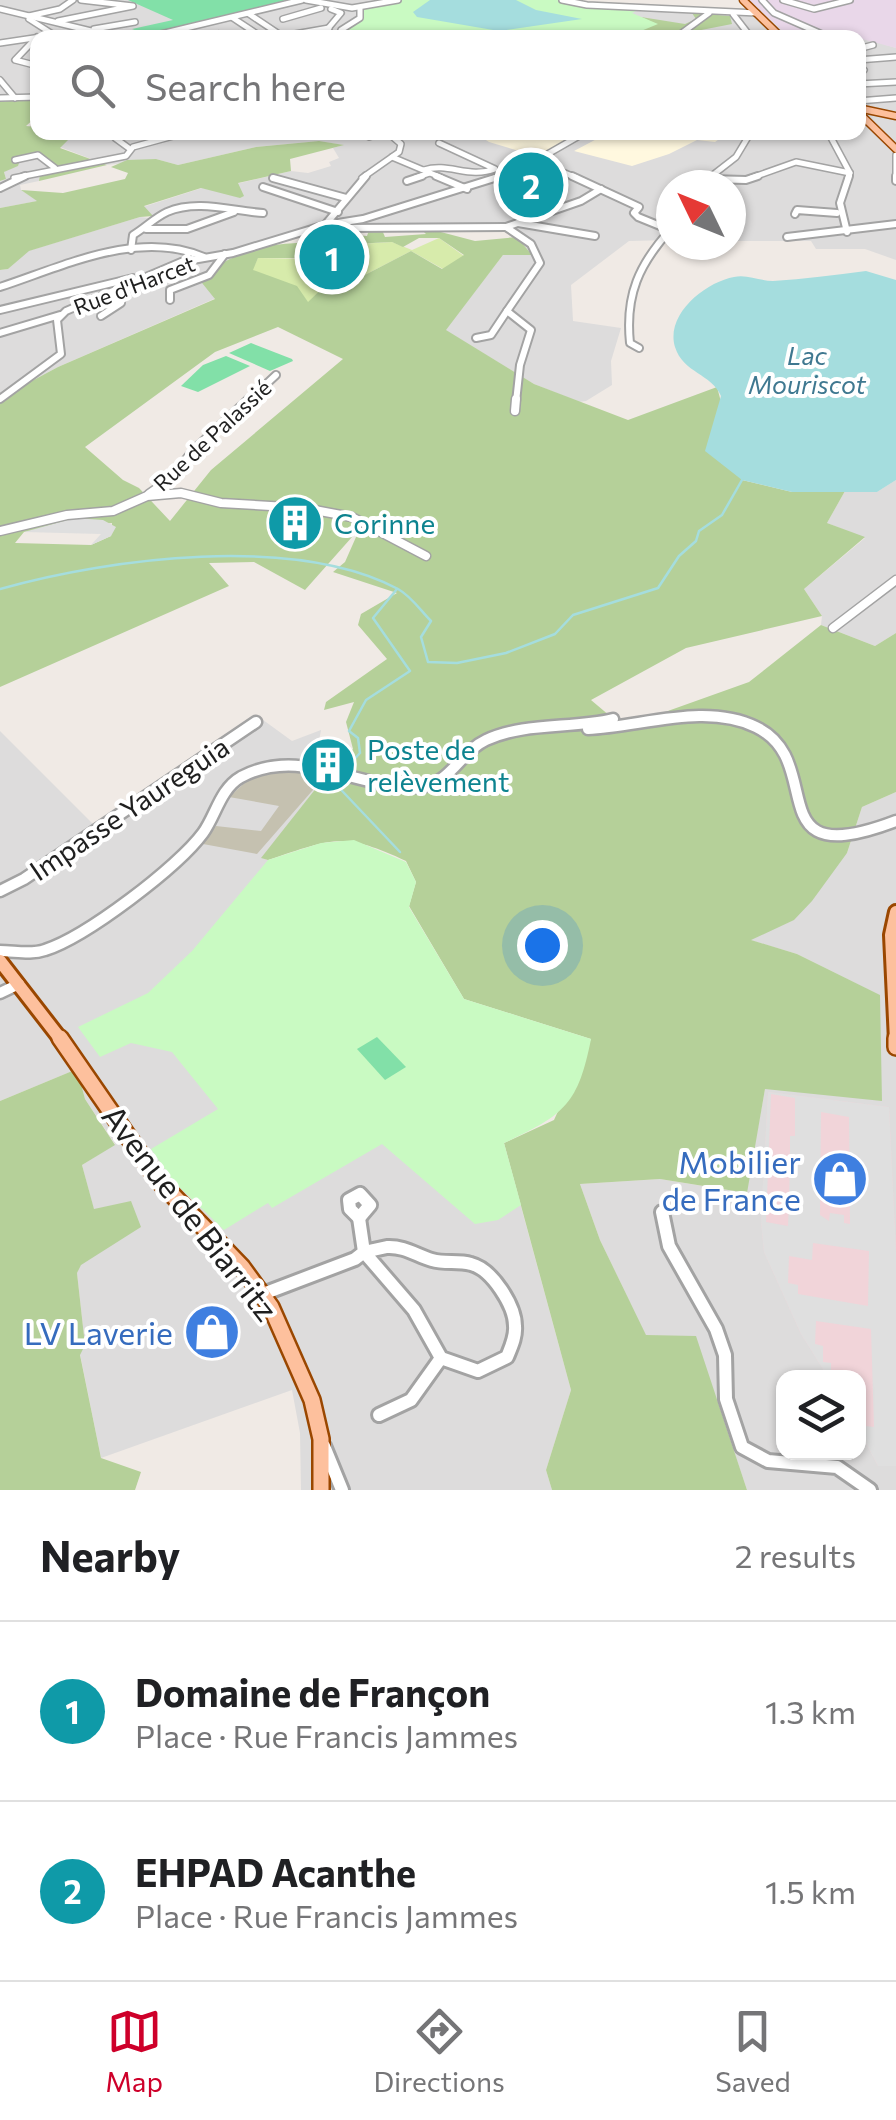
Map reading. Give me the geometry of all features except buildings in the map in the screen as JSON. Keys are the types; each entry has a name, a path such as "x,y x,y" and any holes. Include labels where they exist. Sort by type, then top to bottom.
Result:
{"main road":[{"path":"742,0 775,30"},
{"path":"866,110 896,116"},
{"path":"866,117 896,150"},
{"path":"896,912 891,938 896,1047"},
{"name":"Avenue de Biarritz","path":"0,961 82,1066 158,1180 263,1294 304,1379 321,1439 320,1490"}],"street":[{"path":"1,10 12,0"},
{"path":"60,9 73,0"},
{"path":"58,21 133,6 81,0"},
{"path":"180,30 304,0 342,13 329,28 319,30"},
{"path":"283,19 347,0"},
{"path":"323,7 360,9 398,0"},
{"path":"562,0 708,13 757,13"},
{"path":"762,0 774,13 812,30"},
{"path":"784,0 808,9 850,0"},
{"path":"44,4 50,11"},
{"path":"27,17 60,9 97,15"},
{"path":"340,30 360,18 360,9"},
{"path":"1,10 92,30 135,22"},
{"path":"686,30 708,13"},
{"path":"249,14 273,30"},
{"path":"733,14 745,30"},
{"path":"27,17 42,30"},
{"path":"233,18 251,30"},
{"path":"0,42 30,38"},
{"path":"30,44 15,60 30,64"},
{"path":"866,48 874,45"},
{"path":"866,64 896,57"},
{"path":"0,81 14,98"},
{"path":"866,84 896,82"},
{"path":"1,99 30,98"},
{"path":"866,106 896,98"},
{"path":"118,140 130,149"},
{"path":"0,188 14,178 126,156 130,149 161,140"},
{"path":"325,226 358,182 402,148 394,140"},
{"path":"343,226 467,189 538,162 575,140"},
{"path":"719,170 736,156 746,140"},
{"path":"832,140 850,174"},
{"path":"408,181 440,165 474,176 495,169 439,143"},
{"path":"896,150 896,181"},
{"path":"16,160 38,154 55,168"},
{"path":"392,157 467,189"},
{"path":"538,162 570,172 617,200 639,207 634,213 638,217 656,224"},
{"path":"746,180 796,162 850,174"},
{"path":"848,232 837,213 838,200 850,174"},
{"path":"273,178 292,187 320,189 346,198"},
{"path":"263,187 338,212"},
{"path":"0,287 98,253 187,249 205,257 325,226 506,227 581,201 601,189"},
{"path":"131,250 133,235 165,213 190,206 218,205 234,212"},
{"path":"795,214 797,210 837,213"},
{"path":"146,228 188,228 234,212 263,213"},
{"path":"518,223 594,236"},
{"path":"787,237 896,224"},
{"path":"476,338 491,335 540,263 532,244 506,227"},
{"path":"639,348 630,343 626,320 633,276 656,247"},
{"path":"170,300 170,290 209,276 225,254"},
{"name":"Rue d'Harcet","path":"0,399 62,354 56,320 60,315 205,257"},
{"path":"0,310 146,278"},
{"path":"101,316 120,302 104,295"},
{"path":"507,311 531,330 520,364 515,412"},
{"path":"0,333 60,315"},
{"name":"Rue de Palassié","path":"147,496 172,478 193,451 276,375"},
{"path":"0,531 67,515 113,511 147,496 181,493 221,503 337,514 368,522 426,556"},
{"path":"833,628 896,580"},
{"path":"0,951 45,951 146,884 197,841 226,790 251,773 298,762 420,787 448,776 458,760 485,741 514,730 616,730 704,718 740,721 762,730 776,744 798,788 802,819 810,828 830,837 851,838 896,821"},
{"path":"580,729 612,719"},
{"name":"Impasse Yaureguia","path":"0,892 102,828 256,722"},
{"path":"0,993 19,984"},
{"path":"662,1212 669,1246 680,1272 716,1329 725,1355 726,1399 742,1447 768,1461 837,1467 870,1490"},
{"path":"263,1294 355,1259 364,1252 392,1244 406,1246 433,1260 476,1265 487,1273 514,1319 514,1342 507,1357 478,1371 441,1358 414,1310 364,1252 359,1218"},
{"path":"379,1416 411,1400 441,1358"},
{"path":"321,1439 342,1490"}],"shaded area":[{"path":"0,0 398,0 360,18 347,30 30,30 30,99 0,102"},
{"path":"562,0 747,10 738,0 749,0 781,30 641,30 656,24"},
{"path":"749,0 896,0 896,48 866,40 866,30 781,30"},
{"path":"866,39 896,48 896,260 865,249 816,249 811,241 746,241 746,170 656,170 656,240 629,241 571,285 573,321 621,328 611,361 612,385 586,401 579,402 534,384 445,330 503,255 531,255 517,237 502,227 323,228 232,255 216,298 58,367 0,398 0,270 8,269 28,251 140,217 149,218 152,216 143,207 202,188 210,190 331,166 329,162 339,158 333,148 343,145 319,141 256,147 178,165 156,159 107,165 60,147 68,140 866,140"},
{"path":"486,140 572,140 542,158"},
{"path":"595,140 697,140 632,166 574,151"},
{"path":"40,154 59,167 40,173 39,181 20,185 21,190 38,201 0,208 4,172 20,160"},
{"path":"896,480 896,633 875,646 821,625 822,616 804,589 865,538 827,523 845,491 877,492"},
{"path":"75,518 103,520 116,527 111,536 91,545 101,534 24,532"},
{"path":"259,717 292,741 321,730 317,752 301,761 328,773 262,858 268,860 504,1144 571,1390 546,1470 552,1490 301,1490 300,1433 292,1390 101,1458 80,1354 85,1345 77,1273 81,1264 140,1227 94,1210 82,1165 115,1144 85,1099 77,1069 0,1101 0,731 96,827"},
{"path":"289,768 326,775 257,854 203,844 216,826 261,831 279,806 229,797 249,779"},
{"path":"896,792 896,1490 747,1490 726,1428 646,1336 600,1240 580,1184 660,1179 746,1193 765,1089 879,995 797,954 750,940 847,853 862,807"},
{"path":"768,1092 889,1107 896,1252 896,1466 878,1466 866,1443 866,1370 824,1370 801,1334 764,1252 761,1222"},
{"path":"768,1092 889,1107 896,1252 896,1466 878,1466 866,1443 866,1426 874,1427 871,1329 816,1321 815,1344 823,1346 823,1362 831,1363 831,1370 824,1370 801,1334 764,1252 761,1222","holes":["771,1094 795,1098 795,1136 790,1136 790,1156 794,1159 790,1159 789,1201 793,1204 789,1205 788,1226 766,1222","821,1112 849,1117 850,1224 844,1223 844,1215 830,1213 829,1221 820,1215","813,1243 869,1251 868,1306 798,1294 798,1285 788,1283 789,1256 812,1260"]}],"green space":[{"path":"128,0 285,1 168,30 132,29 173,20"},
{"path":"398,0 562,0 642,8 632,13 658,24 643,30 341,30 360,18 360,9"},
{"path":"692,13 730,16 732,24 701,30 641,30 656,24 641,17 685,24 696,19"},
{"path":"30,99 30,122 26,126 30,126 30,140 68,140 60,148 107,165 39,181 40,173 58,167 40,154 20,160 18,166 4,172 6,179 0,181 0,102"},
{"path":"319,141 344,145 290,159 291,171 238,183 244,196 240,198 201,188 144,206 153,216 29,251 8,269 0,270 0,208 37,201 21,190 63,193 125,179 128,173 111,167 127,160 156,159 178,165 256,147"},
{"path":"437,227 437,231 475,241 517,237 532,255 503,255 446,330 534,384 628,420 717,387 742,480 792,492 845,491 827,523 865,537 804,589 822,616 686,648 591,700 623,727 749,682 821,625 875,646 896,633 896,792 862,807 847,853 794,920 751,940 797,954 880,995 882,1101 765,1089 747,1193 660,1179 580,1184 600,1240 646,1335 696,1336 747,1490 552,1490 546,1470 571,1390 504,1143 554,1120 591,1039 464,999 409,906 416,882 406,861 366,845 337,841 268,860 261,858 328,773 353,749 346,722 354,702 324,710 326,702 387,659 358,625 361,614 397,593 333,572 345,562 360,528 305,590 254,562 209,563 229,586 0,687 0,398 58,367 215,299 198,278 245,253 297,243 304,234 323,228 326,233 367,236 369,230 382,230 385,237 426,234 420,228","holes":["419,238 439,238 464,255 442,269 411,251 361,277 333,278 308,302 297,286 253,270 258,258 308,258 305,252 329,247 344,253 353,244 392,242 403,247","278,327 343,359 211,470 170,521 139,488 123,480 85,447 215,352","112,523 111,536 91,545 15,543 24,532"]},
{"path":"439,238 464,256 443,269 411,251 361,277 333,278 308,303 252,270 258,258 319,259 333,264 347,258 342,255 362,249 358,244 392,242 412,250"},
{"path":"251,343 293,361 270,371 229,353"},
{"path":"226,356 250,366 198,392 181,386 203,365"},
{"path":"354,840 406,862 416,882 409,907 464,999 591,1039 580,1079 574,1094 554,1115 504,1143 521,1205 498,1220 475,1224 382,1144 272,1208 268,1203 224,1230 173,1181 151,1149 218,1109 172,1052 131,1043 100,1057 78,1027 148,993 192,951 268,860 321,843"},
{"path":"377,1037 406,1067 385,1080 357,1049"},
{"path":"77,1069 85,1099 115,1145 82,1165 94,1209 131,1201 141,1227 81,1265 77,1273 85,1345 80,1355 101,1458 141,1472 135,1490 0,1490 0,1101"}],"water":[{"path":"430,0 516,0 536,10 582,19 493,30 417,17 413,12"},
{"name":"Lac Mouriscot","path":"866,271 896,280 896,480 877,492 792,492 742,480 705,451 721,396 679,356 674,335 682,312 700,293 734,277 773,281"}],"waterway":[{"path":"0,589 94,568 147,561 201,557 307,561 356,572 403,592 431,621 421,637 428,662 457,663 506,653 555,634 573,615 658,588 679,556 696,541 699,531 722,515 742,480"},
{"path":"336,769 347,767 360,753 358,738 349,731 366,700 410,671 373,618 397,589"},
{"path":"328,776 400,852"}],"place":[{"name":"EHPAD Acanthe","path":"531,185"},
{"name":"Domaine de Françon","path":"332,257"},
{"name":"Corinne","path":"295,523"},
{"name":"Poste de relèvement","path":"328,765"},
{"name":"Mobilier de France","path":"840,1179"},
{"name":"LV Laverie","path":"212,1332"}]}
